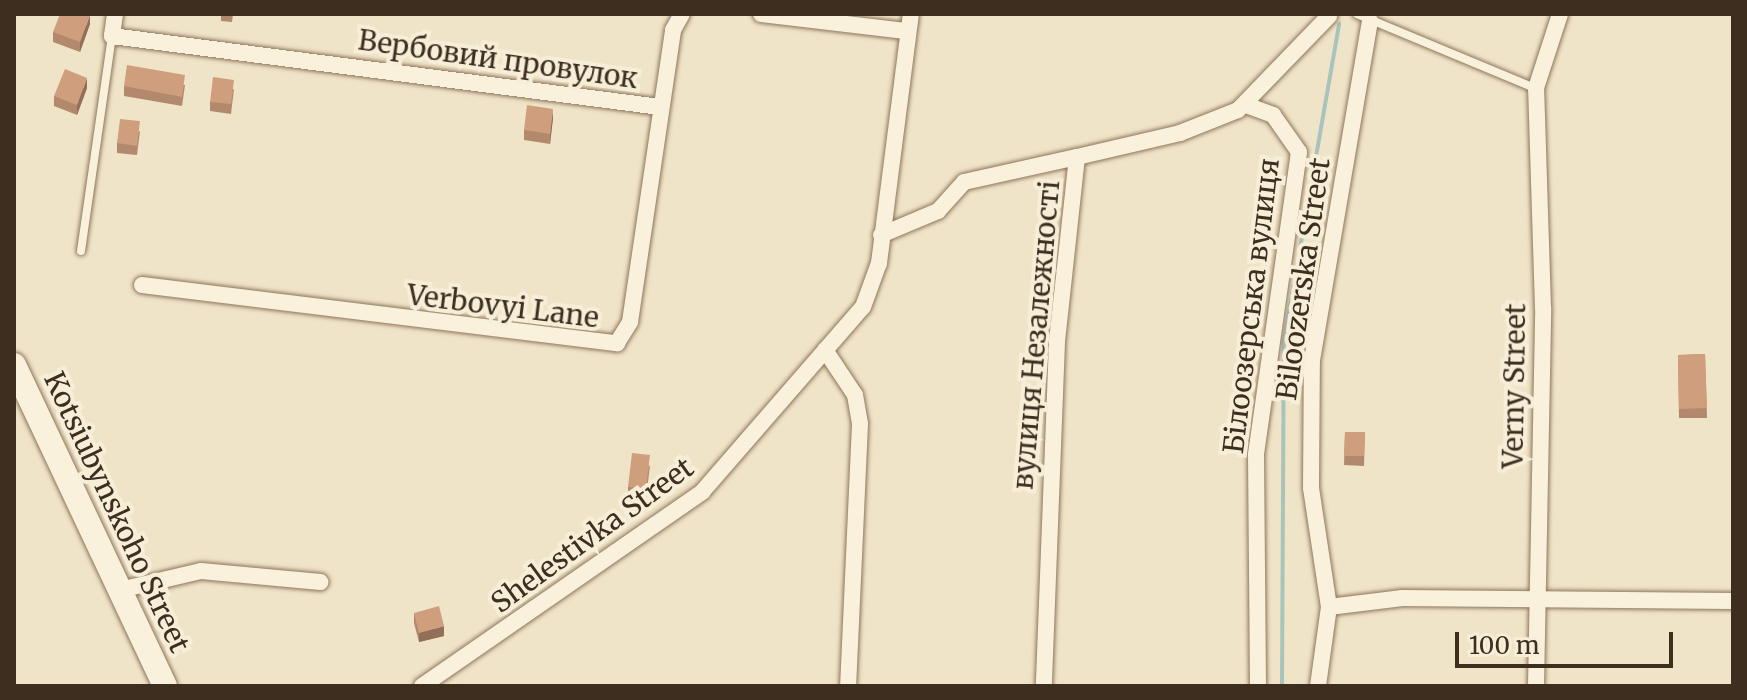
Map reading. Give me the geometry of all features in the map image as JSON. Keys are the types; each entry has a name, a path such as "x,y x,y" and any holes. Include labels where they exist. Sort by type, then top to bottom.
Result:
{"street":[{"path":"112,36 115,14"},
{"name":"Verbovyi Lane","path":"142,285 617,343 630,322 660,107 682,14"},
{"path":"761,14 906,31"},
{"name":"Shelestivka Street","path":"422,686 702,492 863,307 881,235 906,31 911,14"},
{"name":"Verny Street","path":"1536,686 1543,308 1536,88 1560,14"},
{"path":"1077,157 1180,133 1246,105 1336,15"},
{"name":"Biloozerska Street","path":"1318,686 1329,607 1311,488 1312,360 1366,16"},
{"name":"Вербовий провулок","path":"112,36 660,107"},
{"name":"Білоозерська вулиця","path":"1246,105 1273,115 1299,152 1256,455 1258,686"},
{"name":"вулиця Незалежності","path":"881,235 938,211 964,182 1077,157 1057,342 1044,686"},
{"path":"825,350 855,395 860,424 848,686"},
{"name":"Kotsiubynskoho Street","path":"14,365 124,589 165,686"},
{"path":"124,589 201,571 320,582"},
{"path":"1329,607 1536,597 1733,601"}],"lane":[{"path":"1366,16 1536,88"},
{"path":"81,251 112,36"}],"building":[{"path":"60,14 90,15 80,42 53,32"},
{"path":"127,65 185,75 182,97 124,86"},
{"path":"65,69 87,78 77,105 54,96"},
{"path":"213,77 234,80 231,104 210,102"},
{"path":"527,105 553,109 550,134 524,130"},
{"path":"120,119 140,121 137,146 117,143"},
{"path":"1705,354 1707,408 1679,409 1678,355"},
{"path":"1345,432 1365,432 1364,456 1344,456"},
{"path":"632,453 650,455 646,489 628,487"},
{"path":"439,606 444,626 419,633 414,613"}],"waterway":[{"path":"1282,686 1284,340 1339,24"}]}
